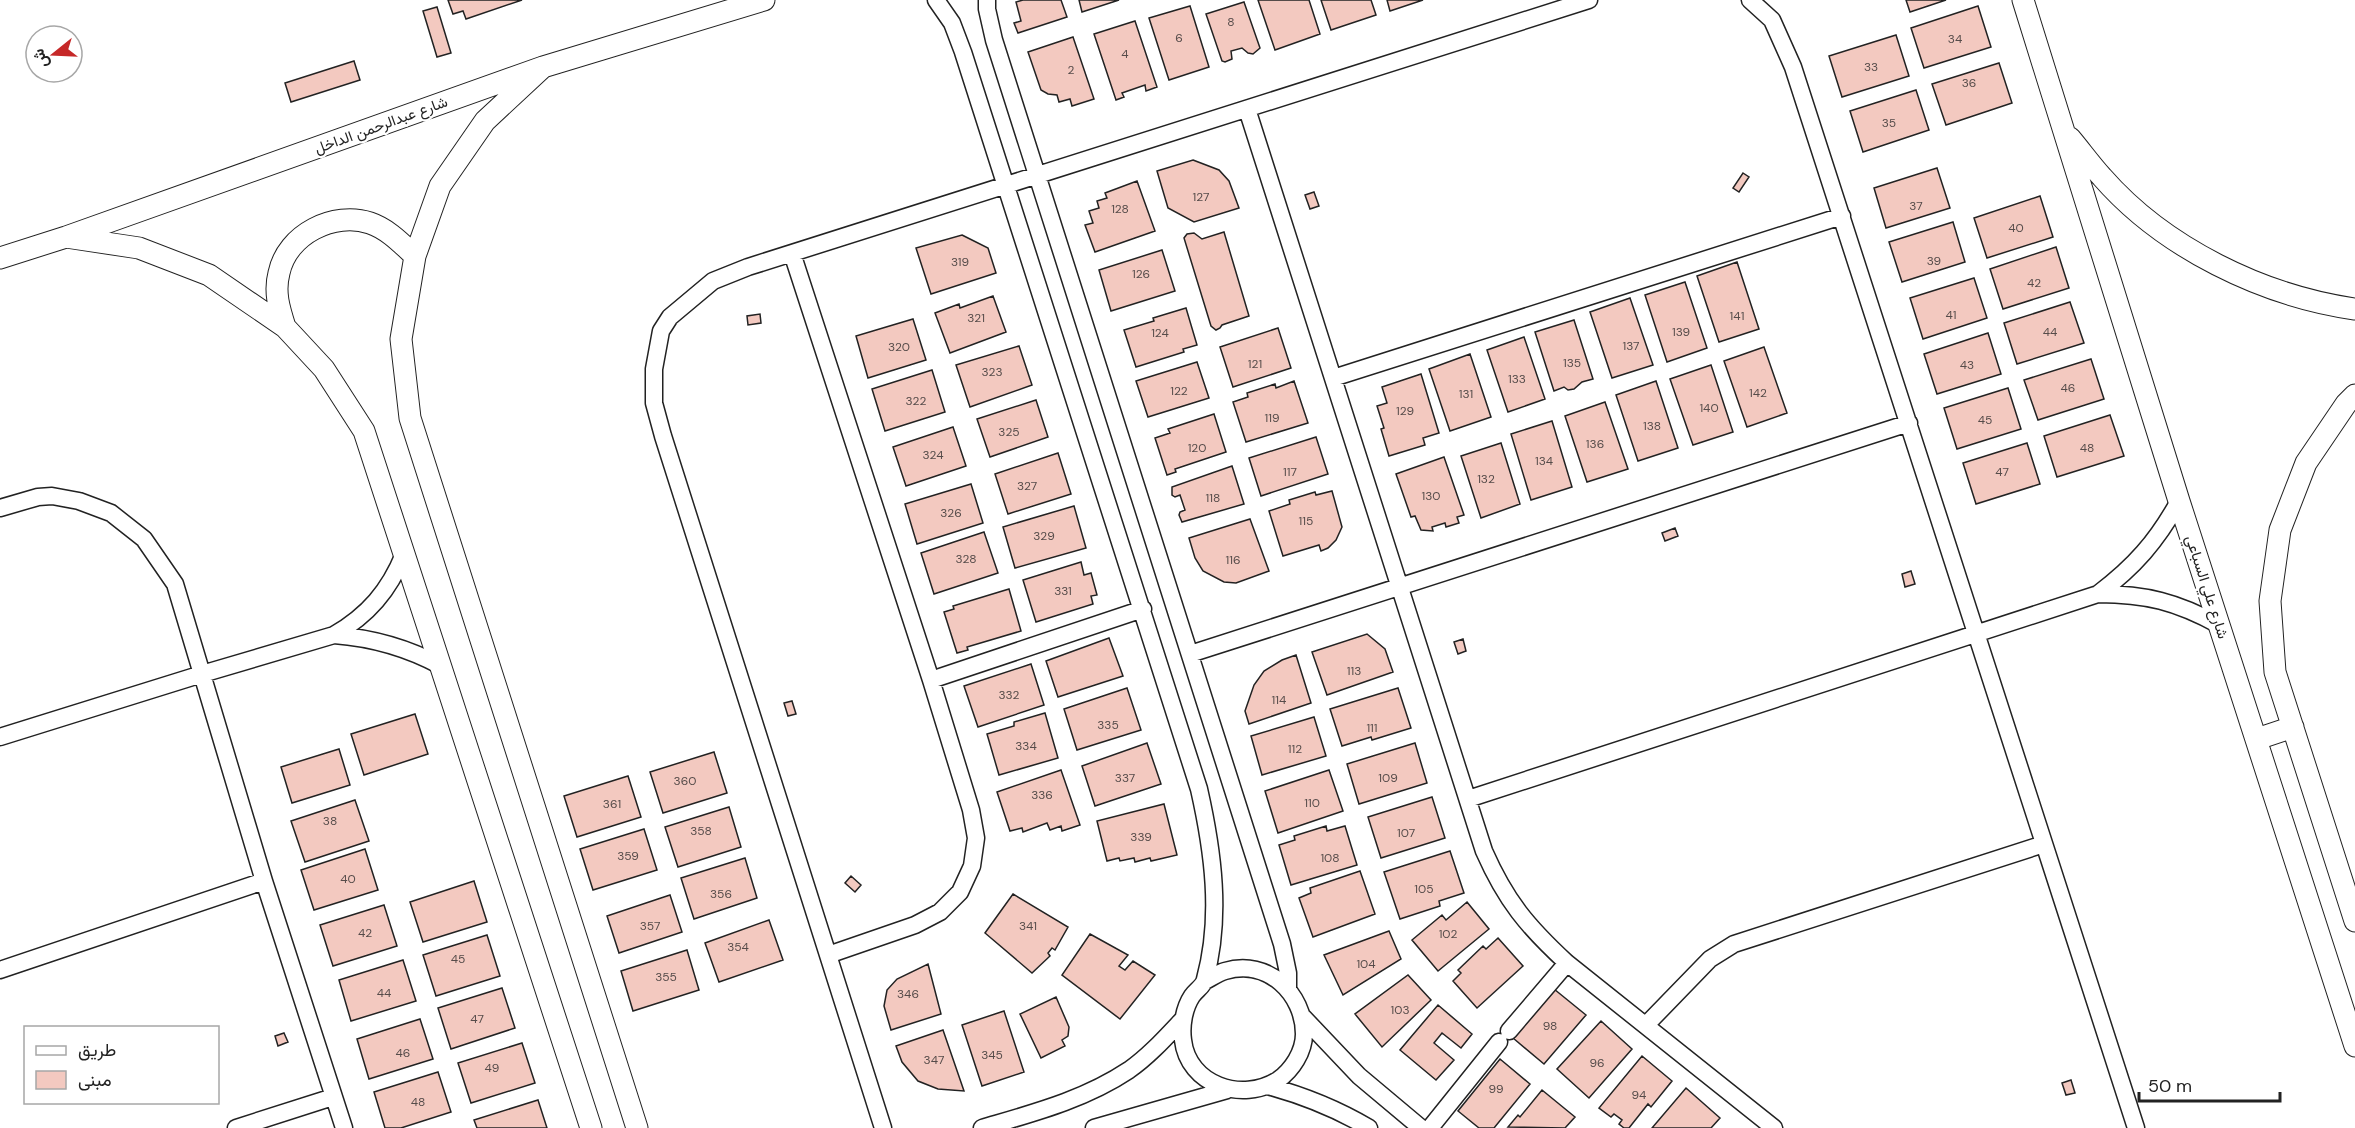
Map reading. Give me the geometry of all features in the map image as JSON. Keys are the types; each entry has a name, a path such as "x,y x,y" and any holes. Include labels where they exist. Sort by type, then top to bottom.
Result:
{"street":[{"name":"شارع عبدالرحمن الداخل","path":"0,258 66,237 543,67 764,0"},
{"path":"936,0 952,23 1143,609 1199,789 1209,837 1214,885 1212,933 1205,981"},
{"path":"987,0 994,40 1282,944 1287,966 1288,988"},
{"path":"883,1128 654,403 656,352 661,331 670,317 713,281 792,253 1589,0"},
{"path":"1750,0 1772,20 1793,67 2136,1128"},
{"path":"2023,0 2062,128 2103,179 2151,223 2206,259 2264,287 2327,305 2355,309"},
{"path":"543,67 485,121 440,186 415,256 401,339 410,418 637,1128"},
{"path":"1246,109 1484,850 1497,881 1522,918 1567,963 1774,1128"},
{"name":"شارع علي السباعي","path":"2062,128 2179,501 2355,1046"},
{"path":"1333,378 1842,216"},
{"path":"285,327 276,300 279,271 292,245 314,227 342,219 370,223 395,237 415,256"},
{"path":"66,237 140,248 209,275 285,327 324,369 364,431 591,1128"},
{"path":"792,253 931,680 971,810 976,838 972,866 960,892 940,912 915,925 828,955"},
{"path":"2355,395 2346,404 2306,463 2280,530 2270,600 2275,672 2355,921"},
{"path":"1190,654 1909,423"},
{"path":"0,508 38,497 64,498 111,513 137,532 151,547 175,584 264,881 344,1128"},
{"path":"2098,594 2123,575 2145,553 2164,528 2179,501"},
{"path":"0,737 334,635 353,624 370,610 390,584 405,554"},
{"path":"1468,799 2098,594 2130,594 2161,599 2192,610 2219,626"},
{"path":"931,680 1143,609"},
{"path":"334,635 378,641 421,655 441,666"},
{"path":"2257,739 2293,727"},
{"path":"1646,1025 1710,959 1734,944 2044,844"},
{"path":"0,970 264,881"},
{"path":"1430,1128 1567,963"},
{"path":"1094,1128 1227,1090 1248,1091 1268,1086 1285,1074 1298,1058 1304,1038 1303,1017 1297,1001 1288,988 1269,974 1248,968 1225,971 1205,981 1191,998 1183,1019 1183,1041 1191,1063 1207,1080 1227,1090"},
{"path":"1303,1017 1359,1076 1421,1128"},
{"path":"982,1128 1066,1103 1100,1088 1131,1069 1158,1046 1183,1019"},
{"path":"1268,1086 1305,1096 1341,1111 1369,1128"},
{"path":"236,1128 333,1097"}],"building":[{"path":"448,0 522,0 466,19 463,11 453,14"},
{"path":"1061,0 1067,17 1018,33 1014,23 1021,21 1016,2"},
{"path":"1079,0 1119,0 1082,12"},
{"path":"1258,0 1309,0 1320,34 1275,50"},
{"path":"1321,0 1371,0 1376,15 1331,30"},
{"path":"1387,0 1423,0 1390,11"},
{"path":"1906,0 1946,0 1910,12"},
{"path":"1244,2 1260,48 1253,54 1242,48 1231,51 1232,59 1222,61 1206,14"},
{"path":"1190,6 1209,67 1169,80 1149,18"},
{"path":"1978,6 1991,47 1924,68 1911,28"},
{"path":"437,7 451,53 437,57 423,11"},
{"path":"1135,21 1157,87 1146,91 1145,85 1122,93 1124,97 1116,100 1094,34"},
{"path":"1896,35 1909,76 1842,97 1829,56"},
{"path":"1073,37 1094,99 1072,106 1070,99 1059,102 1057,95 1041,90 1028,52"},
{"path":"354,61 360,80 291,102 285,83"},
{"path":"1999,63 2012,103 1946,125 1932,84"},
{"path":"1916,90 1929,130 1863,152 1850,111"},
{"path":"1193,160 1219,170 1229,181 1239,208 1194,222 1168,208 1157,171"},
{"path":"1937,168 1950,208 1886,228 1874,188"},
{"path":"1743,173 1749,177 1739,192 1733,188"},
{"path":"1137,181 1155,231 1095,252 1085,225 1093,223 1089,211 1099,208 1097,201 1107,198 1105,193"},
{"path":"1314,192 1319,206 1310,209 1305,195"},
{"path":"2040,196 2053,237 1987,258 1974,218"},
{"path":"1953,222 1965,262 1902,282 1889,242"},
{"path":"1224,232 1249,316 1222,325 1216,330 1211,326 1184,238 1187,234 1194,233 1202,239"},
{"path":"962,235 988,248 996,273 931,294 916,248"},
{"path":"2056,247 2069,288 2003,309 1990,269"},
{"path":"1162,250 1175,291 1111,311 1099,270"},
{"path":"1737,262 1759,329 1719,342 1697,276"},
{"path":"1974,278 1987,318 1923,339 1910,298"},
{"path":"1685,282 1707,348 1667,362 1645,295"},
{"path":"993,296 1006,332 950,353 935,313 959,304 960,308"},
{"path":"1630,298 1653,365 1612,378 1590,312"},
{"path":"2070,302 2084,343 2017,364 2004,323"},
{"path":"1186,308 1197,345 1183,349 1184,352 1136,367 1124,330"},
{"path":"760,314 761,323 748,325 747,316"},
{"path":"913,319 926,360 868,378 856,336"},
{"path":"1574,320 1593,379 1582,382 1574,389 1568,390 1564,387 1554,391 1535,332"},
{"path":"1278,328 1291,368 1233,387 1220,347"},
{"path":"1988,333 2001,374 1937,394 1924,354"},
{"path":"1524,337 1545,399 1508,412 1487,350"},
{"path":"1019,346 1032,385 970,407 956,365"},
{"path":"1764,347 1787,413 1747,427 1724,361"},
{"path":"1470,354 1491,417 1450,431 1429,369"},
{"path":"2091,359 2104,399 2038,420 2024,380"},
{"path":"1197,362 1209,398 1148,417 1136,381"},
{"path":"1711,365 1733,432 1693,445 1670,379"},
{"path":"932,370 945,412 885,431 872,389"},
{"path":"1421,374 1439,433 1423,438 1425,445 1389,456 1377,406 1387,403 1382,387"},
{"path":"1294,381 1308,423 1246,442 1233,402 1248,397 1247,393 1275,384 1276,388"},
{"path":"1656,381 1678,448 1638,461 1616,395"},
{"path":"2008,388 2021,429 1957,449 1944,408"},
{"path":"1036,400 1048,437 990,457 977,419"},
{"path":"1605,402 1628,469 1587,482 1565,416"},
{"path":"1214,414 1226,452 1175,469 1176,472 1167,475 1155,438 1170,433 1168,429"},
{"path":"2110,415 2124,456 2057,477 2044,436"},
{"path":"1552,421 1572,487 1531,500 1511,434"},
{"path":"953,427 966,466 906,486 893,447"},
{"path":"1316,437 1328,474 1261,496 1249,458"},
{"path":"1501,443 1520,504 1481,518 1461,456"},
{"path":"2027,443 2040,484 1976,504 1963,463"},
{"path":"1058,453 1071,494 1008,514 995,474"},
{"path":"1444,457 1464,515 1457,517 1459,523 1446,527 1445,523 1432,527 1433,531 1421,530 1415,516 1411,517 1396,474"},
{"path":"1232,466 1244,504 1182,522 1179,515 1185,510 1180,495 1175,497 1172,495 1172,487"},
{"path":"971,484 983,523 917,544 905,504"},
{"path":"1332,491 1342,527 1336,540 1321,551 1319,545 1283,556 1269,511 1290,504 1289,500 1315,492 1316,495"},
{"path":"1074,506 1086,548 1015,568 1003,527"},
{"path":"1250,519 1269,571 1236,583 1224,582 1203,571 1195,558 1189,538"},
{"path":"1675,528 1678,536 1665,541 1662,533"},
{"path":"984,532 998,573 934,594 921,553"},
{"path":"1081,562 1084,575 1091,573 1097,595 1091,596 1093,604 1036,622 1023,580"},
{"path":"1911,571 1915,584 1905,587 1902,574"},
{"path":"1009,589 1021,631 967,647 968,650 957,653 944,612 954,609 953,606"},
{"path":"1367,634 1385,649 1393,672 1327,695 1312,652"},
{"path":"1109,638 1123,676 1058,697 1046,661"},
{"path":"1463,639 1466,651 1458,654 1454,642"},
{"path":"1296,655 1311,703 1249,724 1245,711 1254,685 1264,671"},
{"path":"1031,664 1044,705 978,727 964,686"},
{"path":"1127,688 1141,730 1077,750 1064,709"},
{"path":"1398,688 1411,728 1342,746 1330,709"},
{"path":"792,701 796,714 788,716 784,703"},
{"path":"1045,713 1058,758 999,775 987,734 1014,726 1014,722"},
{"path":"415,714 428,754 364,775 351,734"},
{"path":"1314,717 1326,756 1262,775 1251,736"},
{"path":"1147,743 1161,784 1095,806 1082,766"},
{"path":"1415,743 1427,783 1359,804 1347,764"},
{"path":"339,749 350,785 292,803 281,767"},
{"path":"714,752 727,793 663,813 650,772"},
{"path":"1061,770 1080,825 1062,831 1061,826 1050,830 1047,823 1023,832 1022,828 1010,831 997,792"},
{"path":"1329,770 1343,811 1278,833 1265,791"},
{"path":"628,776 641,817 577,837 564,796"},
{"path":"1432,797 1445,838 1381,858 1368,817"},
{"path":"355,800 369,841 305,862 291,821"},
{"path":"1164,804 1177,855 1151,861 1150,858 1135,862 1134,858 1120,861 1119,858 1107,861 1097,821"},
{"path":"729,807 741,847 678,867 665,827"},
{"path":"1326,826 1327,831 1345,826 1357,865 1291,885 1279,845 1295,840 1294,836"},
{"path":"644,829 657,870 593,890 580,849"},
{"path":"365,849 378,890 314,910 301,870"},
{"path":"1450,851 1464,893 1439,901 1440,906 1400,919 1384,872"},
{"path":"745,858 757,898 694,919 681,878"},
{"path":"1360,871 1375,914 1313,937 1299,898 1311,893 1310,888"},
{"path":"851,876 861,885 855,892 845,883"},
{"path":"474,881 487,922 423,942 410,902"},
{"path":"1013,894 1068,927 1055,950 1052,948 1048,953 1050,956 1032,973 985,933"},
{"path":"670,895 682,932 619,953 607,916"},
{"path":"1467,902 1489,929 1438,971 1412,940 1442,915 1446,920"},
{"path":"384,905 397,946 333,966 320,925"},
{"path":"769,920 783,960 719,982 705,943"},
{"path":"1389,931 1401,959 1343,995 1324,955"},
{"path":"1090,934 1128,955 1119,966 1125,970 1133,961 1155,975 1120,1019 1062,975"},
{"path":"487,935 500,976 436,996 423,955"},
{"path":"1498,938 1523,966 1477,1008 1453,981 1461,973 1458,970 1483,946 1486,949"},
{"path":"687,950 699,990 633,1011 621,971"},
{"path":"403,960 416,1001 351,1021 339,980"},
{"path":"928,964 941,1014 891,1030 884,1006 887,990 897,979"},
{"path":"1408,975 1431,1000 1382,1047 1355,1014"},
{"path":"502,988 515,1028 451,1049 438,1008"},
{"path":"1554,989 1586,1015 1544,1064 1513,1038"},
{"path":"1056,997 1069,1027 1068,1036 1062,1040 1065,1046 1041,1058 1020,1014"},
{"path":"1438,1005 1472,1034 1461,1048 1442,1033 1434,1043 1454,1060 1436,1080 1400,1050"},
{"path":"1004,1011 1024,1072 982,1086 962,1025"},
{"path":"420,1019 433,1059 369,1079 357,1039"},
{"path":"1601,1021 1632,1049 1589,1098 1557,1069"},
{"path":"943,1030 964,1091 938,1089 918,1081 902,1062 896,1046"},
{"path":"284,1033 288,1042 278,1046 275,1036"},
{"path":"522,1043 535,1083 471,1103 458,1063"},
{"path":"1642,1056 1672,1081 1651,1107 1648,1104 1629,1128 1624,1128 1619,1124 1622,1120 1614,1114 1611,1117 1599,1108"},
{"path":"1500,1059 1530,1084 1494,1128 1479,1128 1458,1111"},
{"path":"438,1072 451,1112 401,1128 385,1128 374,1092"},
{"path":"2071,1080 2075,1093 2066,1095 2062,1083"},
{"path":"1686,1088 1720,1118 1711,1128 1652,1128"},
{"path":"1542,1090 1575,1117 1565,1128 1508,1127 1518,1115 1520,1117"},
{"path":"538,1100 547,1128 477,1128 474,1120"}]}
